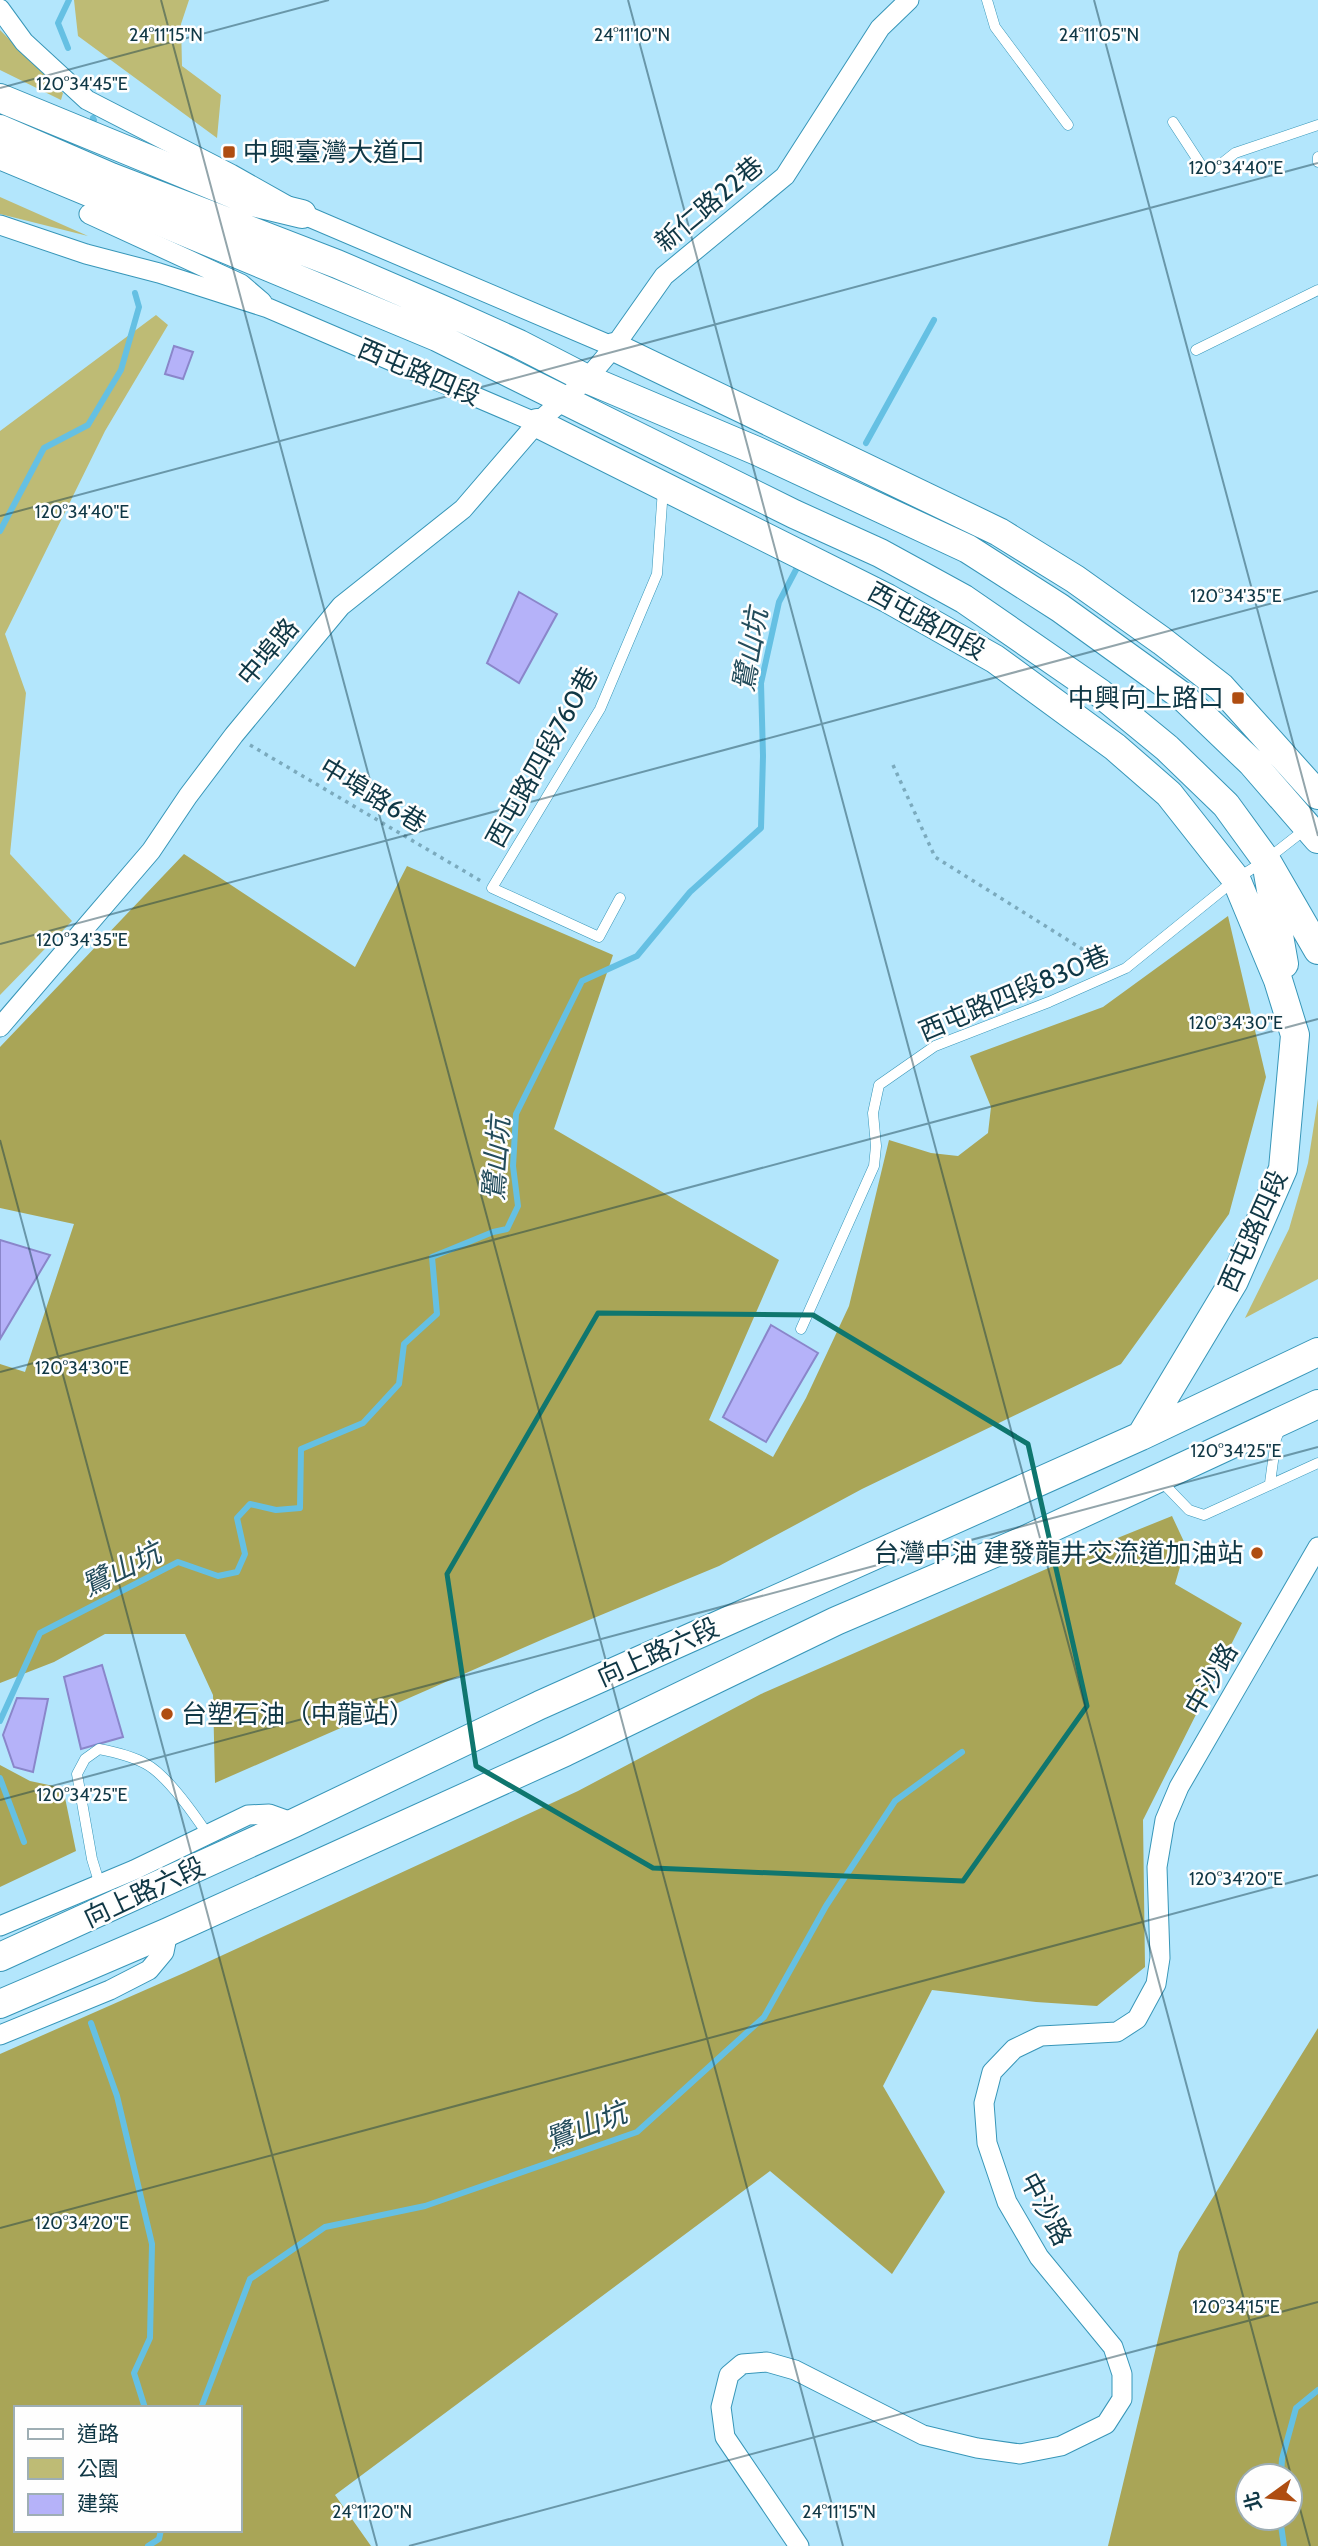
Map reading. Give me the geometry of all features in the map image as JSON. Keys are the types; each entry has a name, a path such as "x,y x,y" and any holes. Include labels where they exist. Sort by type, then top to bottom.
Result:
{"street":[{"name":"新仁路22巷","path":"614,348 664,276 785,176 880,28 909,0"},
{"path":"0,9 24,42 87,100 302,214 614,348 999,532 1075,579 1221,687 1318,795"},
{"path":"0,98 253,202 302,214"},
{"path":"0,129 111,177 337,264 506,338 587,379 757,451 968,549 1060,608 1182,696 1252,763 1315,829"},
{"name":"西屯路四段","path":"0,155 437,337 794,514 880,553 964,599 1100,693 1167,748 1226,805 1266,860 1318,950"},
{"path":"0,174 241,284 268,308"},
{"path":"89,214 210,255 297,280"},
{"name":"西屯路四段","path":"0,225 86,254 159,273 268,308 537,423 887,598 995,659 1115,747 1169,794 1236,879 1278,980 1296,1035 1283,1169 1234,1281 1141,1436"},
{"name":"中埠路","path":"0,1027 151,851 234,735 341,606 463,509 537,423 587,379 614,348"},
{"path":"1266,860 1296,1035"},
{"name":"向上路六段","path":"0,1957 294,1823 656,1652 1141,1436 1318,1352"},
{"name":"向上路六段","path":"0,2004 168,1932 565,1752 836,1621 1025,1540 1318,1404"},
{"name":"中沙路","path":"799,2546 725,2437 721,2407 729,2375 743,2364 767,2362 795,2370 923,2435 977,2448 1020,2454 1061,2446 1106,2424 1122,2399 1122,2374 1113,2347 1039,2257 1007,2202 987,2143 984,2104 992,2072 1014,2049 1041,2036 1117,2032 1137,2019 1156,1984 1160,1958 1157,1867 1165,1820 1179,1787 1318,1546"},
{"path":"0,1926 100,1885 248,1815 268,1814 294,1823"},
{"path":"0,2035 110,1990 149,1970 164,1952 168,1932"}],"lane":[{"path":"987,0 995,27 1068,125"},
{"path":"1173,122 1205,171 1216,168 1234,153 1318,125"},
{"path":"1196,351 1318,289"},
{"name":"西屯路四段760巷","path":"492,888 600,709 657,574 663,485"},
{"name":"西屯路四段830巷","path":"801,1329 874,1166 876,1146 873,1113 879,1085 935,1046 1126,968 1236,879 1315,829"},
{"path":"492,888 600,937 620,898"},
{"path":"1270,1483 1276,1440 1279,1430 1289,1417"},
{"path":"1158,1478 1189,1510 1204,1515 1318,1462"},
{"path":"100,1885 92,1859 78,1774 85,1759 99,1749 149,1765 183,1799 208,1835"}],"path":[{"name":"中埠路6巷","path":"234,735 492,888"},
{"path":"893,765 935,857 1118,972"}],"highlighted area":[{"path":"598,1313 813,1315 1028,1444 1087,1706 963,1881 653,1868 476,1766 447,1574"}],"green space":[{"path":"74,0 189,0 181,24 182,66 221,95 217,138 78,36"},
{"path":"0,30 63,93 61,100 0,70"},
{"path":"0,197 88,236 0,214"},
{"path":"156,315 168,325 105,431 5,634 26,693 10,854 72,921 0,995 0,431"},
{"path":"1318,1099 1318,1279 1245,1318 1289,1229 1308,1163"}],"shaded area":[{"path":"184,854 355,967 407,866 613,955 554,1129 779,1260 709,1420 773,1457 806,1398 849,1306 889,1140 931,1153 958,1156 988,1133 991,1107 970,1056 1103,1007 1228,916 1266,1077 1229,1214 1121,1364 862,1489 719,1566 548,1637 215,1783 213,1695 185,1634 105,1634 54,1662 0,1683 0,1364 25,1372 74,1224 0,1208 0,1047"},
{"path":"1172,1516 1186,1546 1175,1584 1242,1623 1143,1820 1145,1967 1097,2006 932,1990 883,2086 945,2192 892,2274 770,2171 335,2495 371,2546 0,2546 0,2054 186,1972 578,1791 761,1694"},
{"path":"0,1765 30,1781 63,1788 76,1851 0,1887"},
{"path":"1318,2028 1318,2546 1108,2546 1179,2252"}],"building":[{"path":"174,346 193,352 183,379 165,374"},
{"path":"519,592 557,614 519,683 487,663"},
{"path":"0,1240 50,1255 0,1339"},
{"path":"771,1325 818,1353 766,1442 723,1417"},
{"path":"102,1665 123,1737 81,1749 64,1677"},
{"path":"17,1698 48,1699 33,1772 14,1767 3,1735"}],"waterway":[{"path":"68,48 58,23 69,0"},
{"path":"0,531 44,448 88,425 121,370 139,307 135,293"},
{"name":"鷺山坑","path":"866,443 934,320"},
{"name":"鷺山坑","path":"0,1721 40,1633 178,1562 218,1576 237,1572 245,1554 237,1518 250,1504 276,1510 300,1508 301,1449 363,1423 399,1384 404,1344 437,1314 432,1257 507,1229 518,1206 513,1166 516,1114 582,981 637,956 690,892 761,828 761,683 779,602 798,566"},
{"name":"鷺山坑","path":"202,2406 250,2279 325,2227 425,2206 637,2132 764,2017 826,1906 895,1801 962,1752"},
{"name":"鷺山坑","path":"0,1778 24,1842"},
{"name":"鷺山坑","path":"91,2023 117,2096 152,2244 150,2338 134,2373 144,2406"},
{"name":"鷺山坑","path":"1282,2462 1296,2408 1318,2390"},
{"name":"鷺山坑","path":"148,2546 159,2539 161,2532"},
{"name":"鷺山坑","path":"1282,2532 1284,2546"}],"place":[{"name":"中興臺灣大道口","path":"229,152"},
{"name":"中興向上路口","path":"1238,698"},
{"name":"台灣中油 建發龍井交流道加油站","path":"1257,1553"},
{"name":"台塑石油（中龍站）","path":"167,1714"}]}
